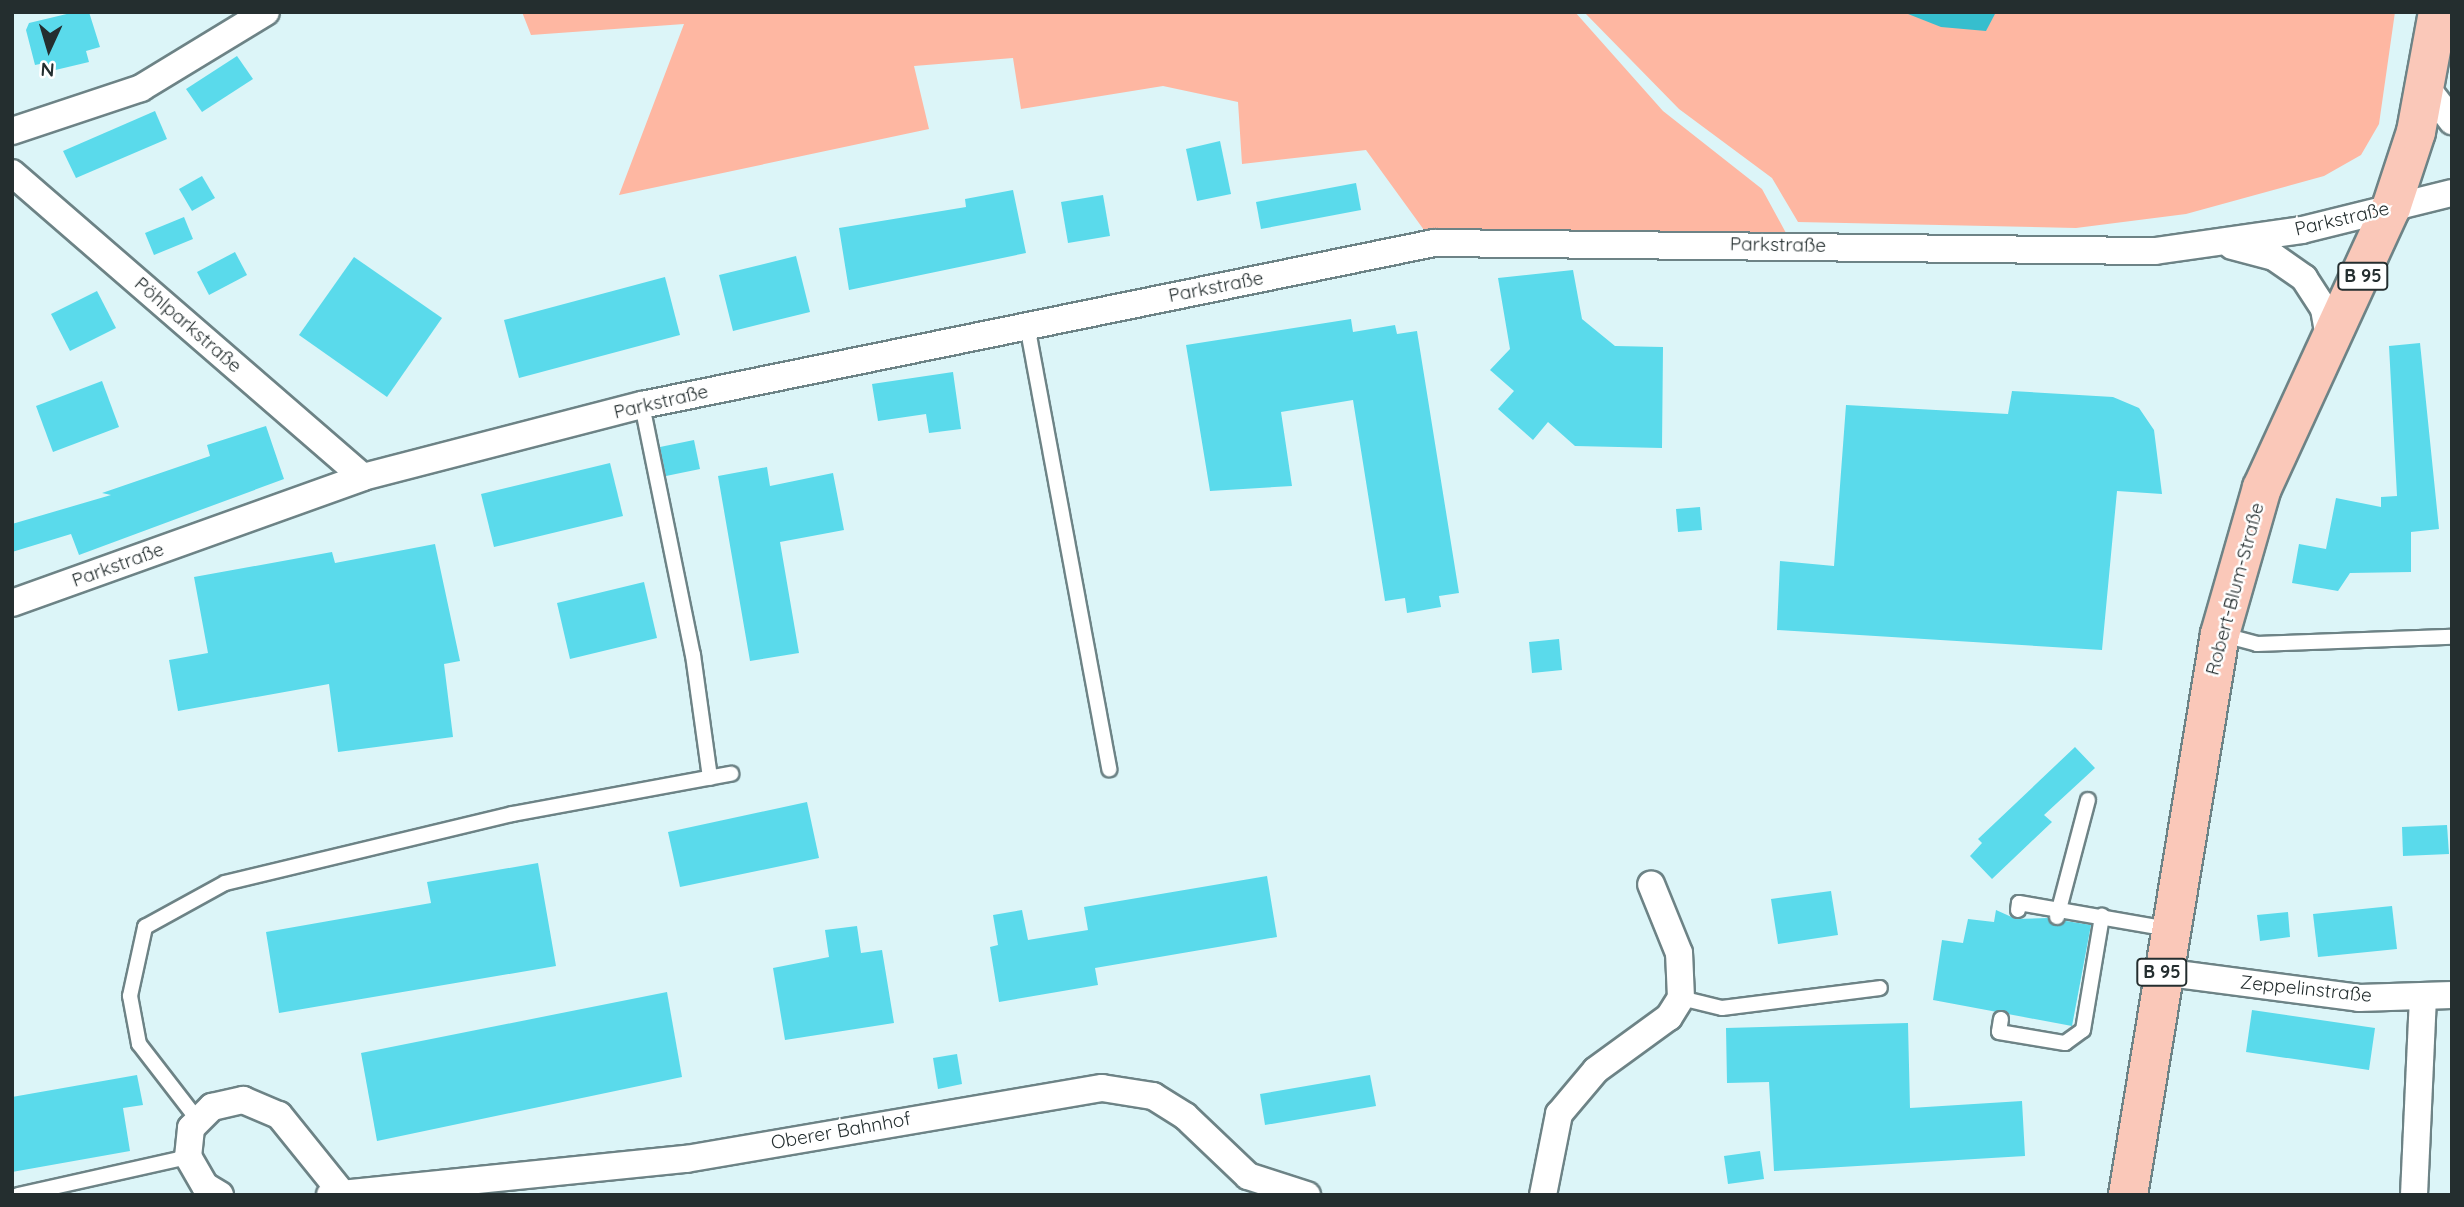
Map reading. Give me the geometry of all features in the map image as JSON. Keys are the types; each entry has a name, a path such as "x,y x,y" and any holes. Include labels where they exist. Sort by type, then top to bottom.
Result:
{"main road":[{"name":"Robert-Blum-Straße","path":"2128,1195 2168,929 2220,634 2262,488 2391,208 2427,87 2438,12"}],"street":[{"path":"12,131 141,88 266,12"},
{"path":"2427,87 2452,121"},
{"name":"Pöhlparkstraße","path":"12,173 363,477"},
{"name":"Parkstraße","path":"12,603 363,477 642,405 1434,243 2085,254 2220,243 2452,193"},
{"path":"2220,243 2274,257 2304,278 2324,309 2330,343"},
{"path":"1543,1195 1559,1114 1596,1070 1669,1017 1681,998 1679,953 1651,884"},
{"name":"Zeppelinstraße","path":"2162,972 2359,998 2452,995"},
{"path":"2414,1195 2423,996"},
{"name":"Oberer Bahnhof","path":"197,1119 231,1100 262,1104 279,1115 336,1194 686,1159 1102,1088 1153,1096 1185,1116 1248,1176 1307,1195"},
{"path":"197,1119 188,1157 205,1186 220,1195"}],"lane":[{"path":"1027,325 1109,769"},
{"path":"642,405 694,655 710,778"},
{"path":"2220,634 2256,644 2452,637"},
{"path":"197,1119 139,1044 130,996 145,927 225,883 512,814 731,774"},
{"path":"2058,913 2088,800"},
{"path":"2018,911 2020,902 2058,913 2102,916 2168,929"},
{"path":"2001,1019 1999,1032 2039,1032 2066,1043 2083,1030 2102,916"},
{"path":"1681,998 1722,1008 1880,988"},
{"path":"18,1195 188,1157"}],"shaded area":[{"path":"522,12 1575,12 1663,111 1762,189 1786,233 1424,230 1366,150 1242,164 1238,102 1163,86 1021,109 1013,58 914,66 929,129 619,195 684,24 531,35"},
{"path":"1584,12 2395,12 2379,124 2361,155 2324,176 2186,214 2076,228 1798,222 1772,178 1679,109"}],"water":[{"path":"1903,12 1996,12 1986,31 1941,27"}],"building":[{"path":"75,12 89,12 100,47 86,51 89,62 47,72 45,63 35,65 26,30 29,23"},
{"path":"237,56 253,79 202,112 186,89"},
{"path":"155,111 167,139 76,178 63,151"},
{"path":"1220,141 1231,194 1197,201 1186,149"},
{"path":"202,176 215,198 192,211 179,189"},
{"path":"1356,183 1361,210 1261,229 1256,202"},
{"path":"1013,190 1026,253 849,290 839,228 966,207 965,199"},
{"path":"1103,195 1110,236 1068,243 1061,202"},
{"path":"184,217 193,239 154,255 145,233"},
{"path":"235,252 247,275 209,295 197,272"},
{"path":"796,256 810,312 733,331 719,275"},
{"path":"354,257 442,318 387,397 299,335"},
{"path":"1573,270 1582,319 1615,346 1663,347 1662,448 1575,446 1548,422 1533,440 1498,409 1514,391 1490,370 1510,349 1498,278"},
{"path":"665,277 680,335 519,378 504,320"},
{"path":"97,291 116,328 70,351 51,314"},
{"path":"1351,319 1353,332 1395,325 1397,334 1417,331 1459,593 1439,596 1441,607 1407,613 1405,598 1385,601 1353,400 1281,412 1292,486 1210,491 1186,345"},
{"path":"2420,343 2439,529 2411,532 2411,572 2350,573 2338,591 2292,583 2299,544 2326,549 2336,498 2381,507 2381,497 2397,496 2389,346"},
{"path":"953,372 961,429 929,433 926,414 878,421 872,384"},
{"path":"102,381 119,427 53,452 36,406"},
{"path":"2012,391 2113,397 2139,408 2154,430 2162,494 2117,491 2102,650 1777,630 1780,561 1834,566 1846,405 2008,414"},
{"path":"266,426 284,479 79,555 71,534 12,552 12,524 111,495 102,493 210,456 207,445"},
{"path":"694,440 700,469 666,476 660,447"},
{"path":"610,463 623,516 494,547 481,494"},
{"path":"767,467 770,486 833,473 844,530 780,542 799,653 750,661 718,476"},
{"path":"1700,507 1702,530 1678,532 1676,509"},
{"path":"435,544 460,661 444,664 453,737 338,752 329,684 178,711 169,660 208,653 194,577 332,552 335,563"},
{"path":"644,582 657,638 570,659 557,603"},
{"path":"1559,639 1562,670 1532,673 1529,642"},
{"path":"2075,747 2095,768 2044,815 2052,822 1992,879 1970,856 1982,843 1978,839"},
{"path":"807,802 819,858 680,887 668,832"},
{"path":"2447,825 2449,854 2403,856 2402,827"},
{"path":"538,863 556,966 279,1013 266,932 431,903 427,882"},
{"path":"1267,876 1277,937 1095,968 1098,985 999,1002 990,947 998,945 993,915 1022,910 1028,940 1088,930 1084,907"},
{"path":"1831,891 1838,935 1778,944 1771,899"},
{"path":"2392,906 2397,949 2318,957 2313,914"},
{"path":"1996,910 2016,919 2048,918 2055,926 2066,921 2091,925 2072,1026 1933,1000 1942,940 1963,943 1968,919 1994,922"},
{"path":"2288,912 2290,937 2260,941 2257,915"},
{"path":"857,926 861,953 882,950 894,1023 785,1040 773,968 829,957 825,930"},
{"path":"667,992 682,1077 377,1141 361,1053"},
{"path":"2252,1010 2375,1028 2369,1070 2246,1052"},
{"path":"1908,1023 1910,1108 2022,1101 2025,1156 1774,1171 1769,1082 1727,1083 1726,1028"},
{"path":"957,1054 962,1084 938,1089 933,1058"},
{"path":"137,1075 143,1105 123,1108 130,1151 12,1172 12,1097"},
{"path":"1370,1075 1376,1106 1265,1125 1260,1094"},
{"path":"1760,1151 1764,1179 1728,1184 1724,1156"}]}
